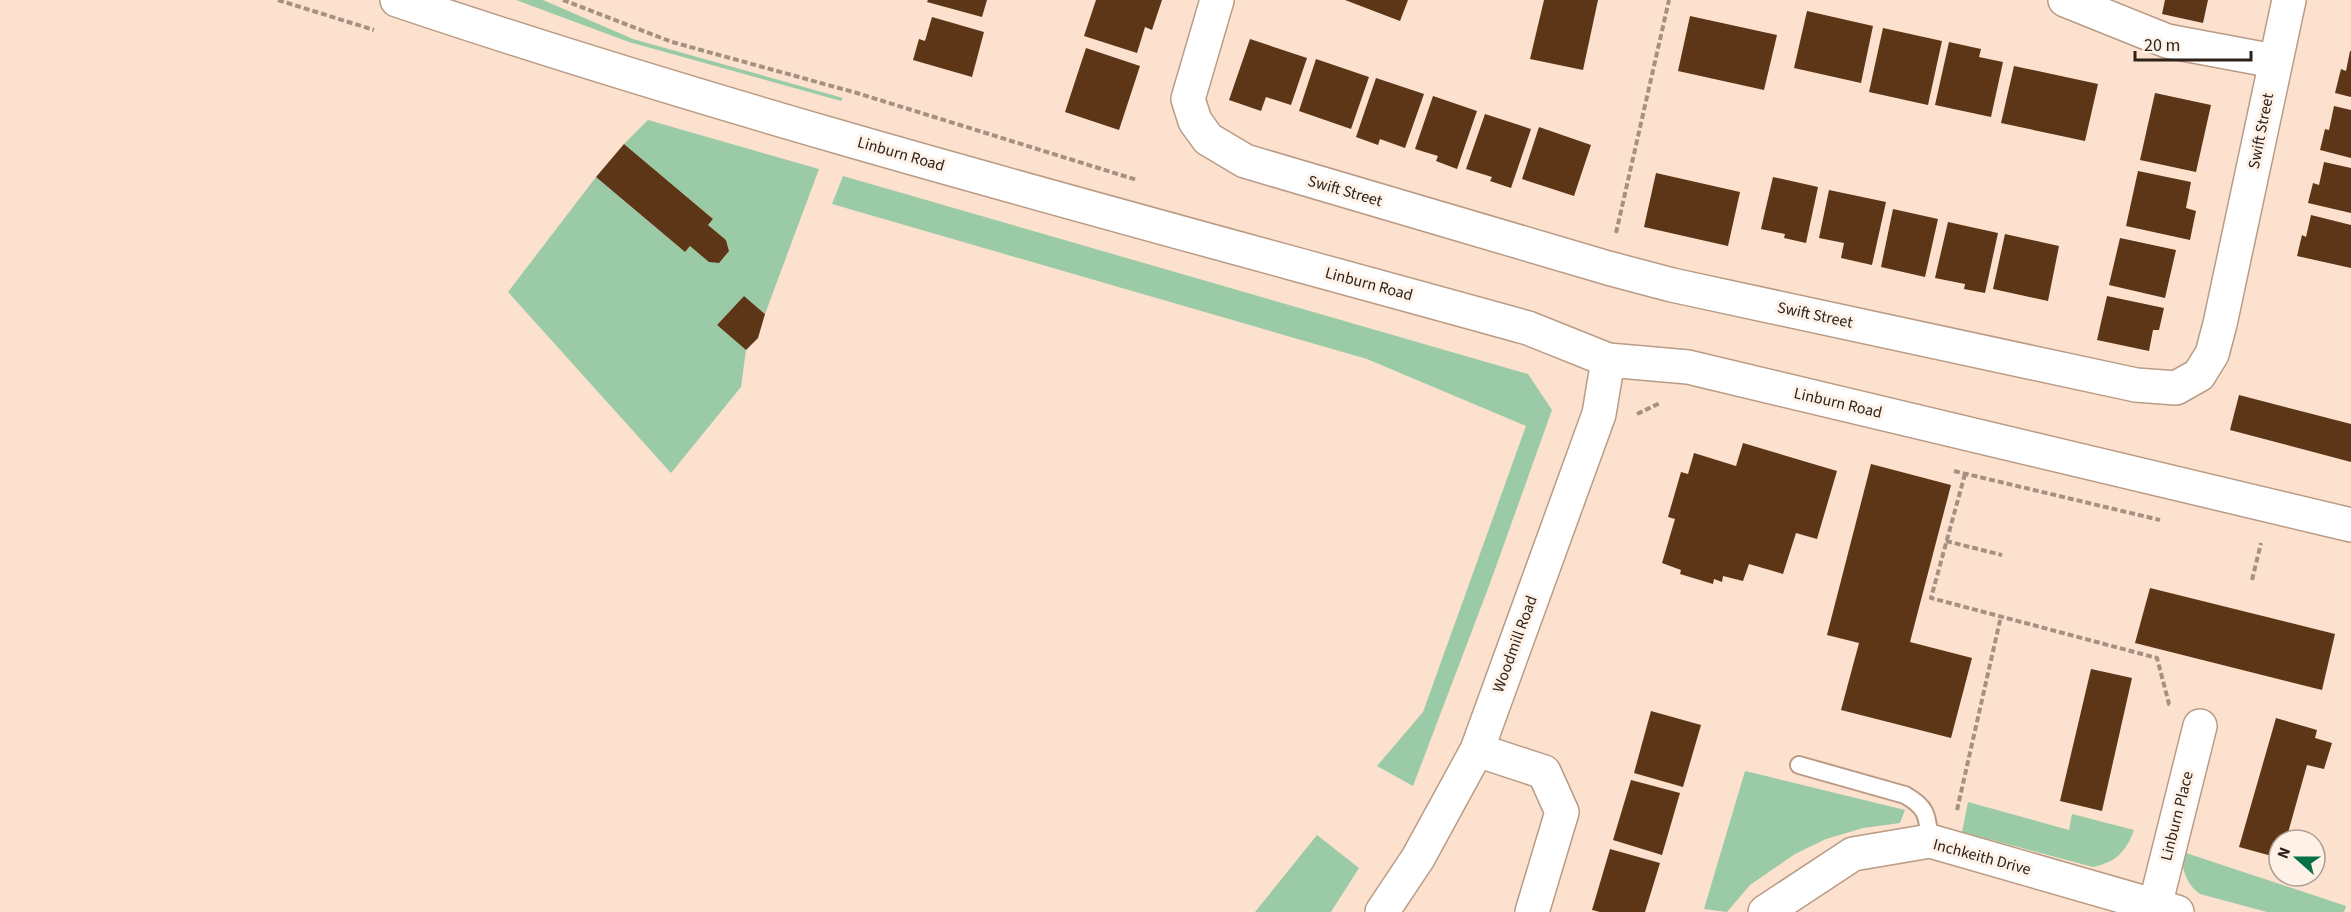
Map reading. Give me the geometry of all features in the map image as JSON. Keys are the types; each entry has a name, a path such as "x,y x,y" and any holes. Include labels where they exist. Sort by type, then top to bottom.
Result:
{"street":[{"name":"Linburn Road","path":"397,0 518,40 842,137 1528,328 1608,360 1688,368 2351,525"},
{"name":"Swift Street","path":"1216,0 1188,99 1195,122 1208,139 1245,161 1672,285 2136,385 2176,388 2199,375 2212,354 2289,0"},
{"path":"2066,0 2167,41 2274,62"},
{"name":"Woodmill Road","path":"1382,912 1418,858 1477,750 1599,414 1608,360"},
{"name":"Linburn Place","path":"2166,909 2200,726"},
{"path":"1477,750 1544,772 1562,812 1532,912"},
{"name":"Inchkeith Drive","path":"1765,912 1853,854 1939,844 2166,909"}],"lane":[{"path":"1799,765 1905,795 1920,803 1939,844"}],"path":[{"path":"563,0 672,42 857,93"},
{"path":"1608,268 1669,0"},
{"path":"1599,414 1624,421 1666,399"},
{"path":"1953,471 2161,520"},
{"path":"1965,474 1931,598 2157,658 2169,704 2200,726"},
{"path":"2251,540 2272,545"},
{"path":"1946,541 2002,555"},
{"path":"2252,580 2260,543"},
{"path":"1939,844 2001,616"}],"green space":[{"path":"516,0 543,0 633,39 843,98 841,101 629,42"},
{"path":"648,120 819,169 765,314 744,296 717,325 746,350 741,387 671,473 508,292 596,177 685,252 690,246 729,251 726,240 708,225 713,219 624,144"},
{"path":"843,176 1528,374 1552,410 1489,586 1413,786 1377,766 1423,712 1526,426 1367,359 832,204"},
{"path":"1745,771 1905,810 1900,823 1863,828 1826,839 1795,854 1750,885 1727,912 1704,909"},
{"path":"1968,802 2069,830 2072,814 2134,830 2119,855 2093,867 1962,832"},
{"path":"1317,835 1359,868 1331,912 1255,912"},
{"path":"2180,851 2267,880 2267,888 2292,888 2346,906 2344,912 2267,912 2200,894 2188,880"}],"building":[{"path":"928,0 987,0 982,17 927,2"},
{"path":"1096,0 1162,0 1152,30 1145,27 1137,53 1084,36"},
{"path":"1345,0 1408,0 1400,21"},
{"path":"1544,0 1598,0 1583,70 1530,59"},
{"path":"2165,0 2208,0 2203,23 2162,14"},
{"path":"1807,11 1873,26 1861,83 1794,68"},
{"path":"1690,16 1777,35 1764,90 1678,71"},
{"path":"932,17 984,32 972,77 913,60 919,39 925,41"},
{"path":"1883,28 1942,41 1928,105 1869,92"},
{"path":"1250,39 1307,58 1291,105 1266,97 1261,111 1229,100"},
{"path":"1949,42 1981,49 1979,57 2003,62 1991,117 1935,105"},
{"path":"1086,48 1140,66 1119,130 1065,112"},
{"path":"2350,51 2351,97 2335,93 2341,69 2346,71"},
{"path":"1316,59 1369,77 1351,129 1299,111"},
{"path":"2014,66 2098,84 2085,141 2001,123"},
{"path":"1376,78 1424,94 1405,148 1380,139 1378,145 1356,137"},
{"path":"2155,93 2211,105 2196,172 2140,160"},
{"path":"1433,96 1477,111 1457,169 1436,161 1438,156 1415,149"},
{"path":"2334,106 2351,110 2351,158 2320,150 2325,129 2329,130"},
{"path":"1485,114 1531,129 1511,188 1490,181 1492,177 1466,169"},
{"path":"1539,127 1591,145 1574,196 1522,179"},
{"path":"624,144 713,219 708,225 726,240 729,251 719,263 709,262 690,246 685,252 596,177"},
{"path":"2324,162 2351,168 2351,213 2308,203 2313,183 2319,185"},
{"path":"2138,171 2191,182 2186,208 2196,211 2190,240 2126,226"},
{"path":"1656,173 1740,192 1728,246 1644,227"},
{"path":"1773,177 1818,187 1806,243 1784,238 1785,234 1761,229"},
{"path":"1829,190 1886,202 1872,265 1841,258 1844,243 1819,238"},
{"path":"1893,209 1938,219 1925,277 1881,267"},
{"path":"2311,215 2351,225 2351,268 2297,256 2302,235 2306,237"},
{"path":"1948,222 1998,233 1985,293 1964,289 1965,284 1935,278"},
{"path":"2005,234 2059,246 2048,301 1993,289"},
{"path":"2120,238 2176,250 2165,298 2109,285"},
{"path":"744,296 765,314 758,338 746,350 717,325"},
{"path":"2107,296 2164,308 2159,330 2153,330 2149,351 2097,340"},
{"path":"2239,395 2351,424 2351,462 2230,430"},
{"path":"1743,443 1837,471 1817,539 1796,533 1783,574 1749,564 1743,581 1723,576 1722,582 1714,579 1713,584 1680,574 1681,570 1662,563 1675,519 1668,517 1681,472 1688,474 1694,453 1736,466"},
{"path":"1871,464 1951,485 1910,642 1972,658 1951,738 1841,710 1859,643 1827,635"},
{"path":"2150,588 2335,634 2322,690 2135,643"},
{"path":"2091,669 2132,678 2102,811 2060,801"},
{"path":"1651,711 1701,725 1683,787 1634,773"},
{"path":"2276,718 2317,730 2315,738 2332,743 2324,769 2307,765 2289,828 2267,828 2267,855 2239,847"},
{"path":"1631,780 1680,793 1662,855 1613,840"},
{"path":"1610,849 1660,863 1645,912 1592,910"}]}
